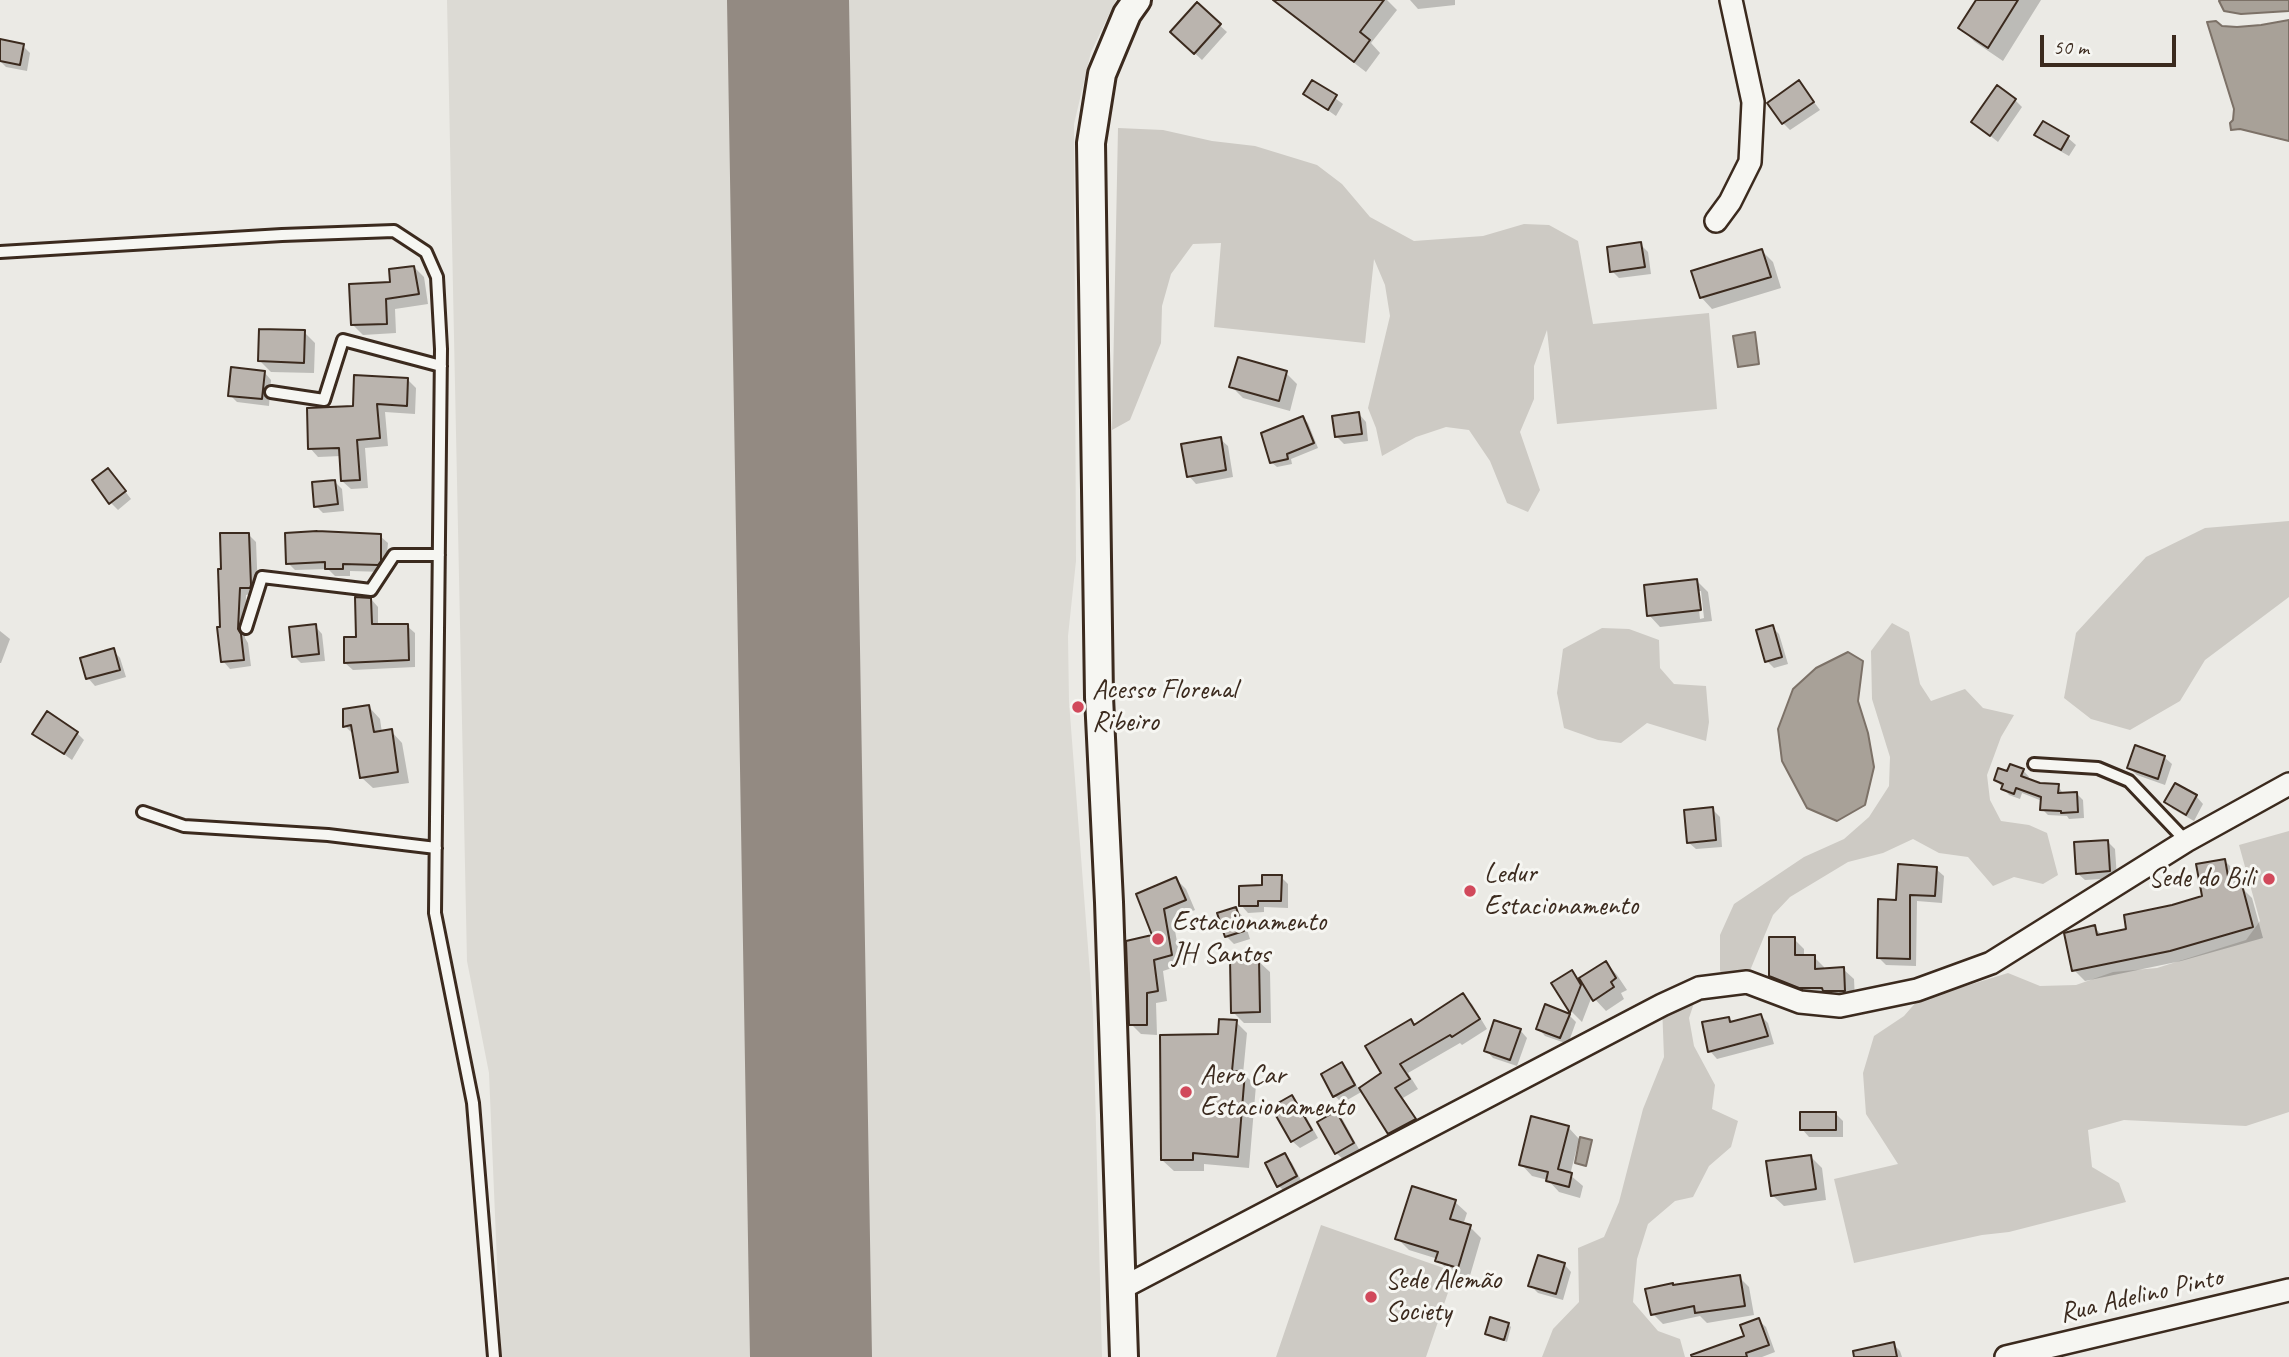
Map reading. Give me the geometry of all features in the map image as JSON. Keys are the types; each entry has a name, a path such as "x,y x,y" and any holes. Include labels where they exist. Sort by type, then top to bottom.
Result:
{"street":[{"path":"1124,1357 1100,697 1091,143 1102,74 1127,14 1137,0"},
{"path":"1716,221 1730,202 1750,162 1753,102 1731,0"},
{"path":"1122,1288 1650,1011 1699,988 1747,982 1800,1002 1840,1006 1917,990 1991,962 2186,841 2289,784"},
{"name":"Rua Adelino Pinto","path":"2006,1357 2289,1290"}],"lane":[{"path":"0,252 282,235 394,232 426,251 437,277 441,366 435,913 473,1103 494,1357"},
{"path":"271,392 324,400 343,340 441,366"},
{"path":"246,628 262,577 371,590 394,555 439,555"},
{"path":"2034,764 2098,768 2129,781 2186,841"},
{"path":"143,812 184,826 328,835 436,848"}],"shaded area":[{"path":"447,0 1116,0 1091,52 1074,124 1076,561 1068,636 1069,702 1093,1012 1102,1357 501,1357 489,1073 467,961"},
{"path":"2289,0 2289,11 2241,14 2224,11 2219,1"},
{"path":"2289,20 2289,141 2240,129 2231,130 2234,109 2207,22 2216,21 2222,26 2237,27"},
{"path":"1118,128 1163,130 1212,141 1255,146 1317,165 1342,184 1370,217 1414,241 1483,236 1524,224 1549,225 1578,241 1593,324 1709,313 1717,409 1557,424 1547,330 1534,366 1534,399 1520,432 1540,490 1528,512 1507,503 1490,461 1469,430 1446,427 1416,437 1382,456 1368,408 1390,316 1385,285 1374,259 1365,343 1214,327 1221,243 1193,244 1171,274 1162,306 1161,343 1130,420 1112,430"},
{"path":"1755,332 1759,364 1738,367 1733,336"},
{"path":"2289,521 2289,597 2205,660 2180,701 2130,730 2091,719 2064,698 2076,633 2146,557 2205,528"},
{"path":"1892,623 1909,632 1920,684 1931,701 1965,689 1983,708 2014,715 2001,737 1987,775 1990,800 2001,821 2029,825 2047,833 2058,875 2043,884 2014,877 1993,886 1968,857 1939,853 1913,839 1883,853 1848,862 1790,897 1773,915 1749,973 1730,981 1720,971 1720,935 1734,904 1804,857 1844,839 1869,817 1889,786 1890,757 1872,699 1871,651"},
{"path":"1602,628 1629,629 1659,640 1660,668 1674,684 1706,686 1709,722 1706,741 1647,723 1621,743 1598,740 1564,728 1557,693 1563,649"},
{"path":"1848,652 1863,661 1858,701 1868,733 1874,767 1865,805 1837,821 1807,808 1782,761 1778,729 1793,689 1816,668"},
{"path":"2289,831 2289,1112 2246,1126 2124,1120 2088,1130 2092,1167 2119,1183 2126,1202 2009,1232 1982,1235 1854,1263 1834,1179 1898,1164 1866,1114 1863,1073 1874,1036 1904,1016 1917,1001 2008,973 2040,986 2076,985 2113,972 2157,968 2246,940 2260,921 2239,845"},
{"path":"1699,988 1689,1018 1694,1046 1715,1085 1712,1109 1738,1121 1731,1147 1709,1166 1693,1197 1675,1201 1648,1224 1637,1259 1633,1302 1658,1331 1680,1339 1685,1357 1542,1357 1553,1329 1579,1302 1578,1248 1604,1237 1619,1202 1643,1109 1664,1057 1662,1005"},
{"path":"1580,1137 1592,1140 1586,1166 1575,1163"},
{"name":"Sede Alemão Society","path":"1321,1225 1455,1272 1426,1357 1276,1357"}],"building":[{"path":"1273,0 1384,0 1360,32 1370,40 1354,62"},
{"path":"1976,0 2018,0 1988,48 1958,28"},
{"path":"1197,2 1221,24 1194,54 1170,32"},
{"path":"0,39 24,44 20,65 0,61"},
{"path":"1312,80 1337,95 1328,110 1303,94"},
{"path":"1799,80 1814,102 1782,124 1767,103"},
{"path":"1997,85 2016,99 1990,136 1971,122"},
{"path":"2043,121 2069,136 2061,150 2034,135"},
{"path":"1641,242 1645,267 1610,272 1607,247"},
{"path":"1762,249 1771,277 1700,298 1691,271"},
{"path":"414,266 419,294 386,299 387,324 351,325 349,284 390,282 389,269"},
{"path":"259,329 305,330 304,363 258,361"},
{"path":"1238,357 1287,371 1279,401 1229,387"},
{"path":"231,367 265,371 262,399 228,396"},
{"path":"354,375 408,378 407,406 377,404 380,438 357,440 360,480 341,481 339,448 308,449 307,408 353,406"},
{"path":"1359,412 1362,434 1335,437 1332,416"},
{"path":"1303,416 1314,443 1287,454 1288,459 1270,463 1261,433"},
{"path":"1221,437 1226,470 1187,477 1181,444"},
{"path":"108,468 126,491 109,504 92,480"},
{"path":"335,480 338,504 314,507 312,482"},
{"path":"317,531 381,534 381,561 378,565 343,564 343,569 325,569 325,562 286,564 285,533"},
{"path":"220,533 249,533 251,585 250,588 240,588 238,629 244,660 221,662 217,627 220,627"},
{"path":"1697,579 1701,610 1647,616 1644,585"},
{"path":"355,597 371,598 372,624 408,624 409,660 344,663 344,637 356,637"},
{"path":"316,624 319,654 292,657 289,627"},
{"path":"1773,625 1782,657 1765,662 1756,630"},
{"path":"114,648 120,670 86,679 80,658"},
{"path":"369,705 374,732 392,729 398,772 360,778 351,725 343,727 343,709"},
{"path":"47,711 78,732 64,754 32,734"},
{"path":"2135,745 2165,756 2158,779 2127,768"},
{"path":"2010,764 2024,769 2021,776 2040,783 2059,784 2058,793 2077,792 2078,812 2040,810 2041,797 2016,788 2014,794 2001,789 2003,784 1994,780 1998,768 2007,771"},
{"path":"2175,783 2197,795 2186,815 2164,802"},
{"path":"1713,807 1716,840 1687,843 1684,810"},
{"path":"2108,840 2110,871 2076,874 2074,842"},
{"path":"2225,859 2230,888 2242,885 2253,927 2170,951 2072,971 2064,933 2095,925 2097,935 2126,929 2124,915 2202,896 2196,864"},
{"path":"1898,864 1937,867 1935,896 1910,895 1910,959 1877,958 1878,899 1896,900"},
{"path":"1262,875 1282,875 1281,901 1258,901 1258,906 1239,906 1239,886 1262,885"},
{"path":"1176,877 1186,900 1164,909 1172,955 1154,960 1158,991 1147,993 1147,1025 1129,1025 1126,941 1152,935 1136,894"},
{"path":"1236,907 1244,931 1225,937 1217,913"},
{"path":"1769,937 1795,937 1795,955 1815,955 1815,969 1844,967 1845,991 1799,988 1769,976"},
{"path":"1230,959 1259,959 1260,1012 1231,1013"},
{"path":"1606,961 1616,978 1611,982 1614,987 1593,1001 1579,978"},
{"path":"1572,970 1581,985 1570,1013 1551,983"},
{"path":"1463,993 1480,1019 1400,1064 1410,1079 1395,1088 1416,1119 1388,1134 1359,1088 1381,1073 1365,1046 1411,1019 1414,1025"},
{"path":"1545,1004 1570,1014 1560,1038 1536,1029"},
{"path":"1761,1014 1768,1036 1708,1052 1702,1022 1729,1017 1730,1022"},
{"path":"1219,1019 1237,1020 1232,1071 1245,1072 1238,1157 1193,1153 1193,1160 1161,1160 1160,1035 1218,1034"},
{"path":"1494,1020 1521,1029 1510,1060 1484,1051"},
{"path":"1342,1062 1355,1085 1333,1097 1321,1074"},
{"path":"1292,1095 1312,1130 1291,1142 1271,1107"},
{"path":"1336,1111 1354,1143 1335,1154 1317,1122"},
{"path":"1800,1112 1836,1112 1836,1130 1800,1130"},
{"path":"1531,1116 1569,1126 1558,1169 1572,1173 1569,1187 1546,1181 1548,1172 1519,1165"},
{"path":"1285,1153 1297,1176 1277,1187 1265,1163"},
{"path":"1811,1155 1816,1189 1771,1196 1766,1161"},
{"path":"1412,1186 1456,1200 1450,1219 1471,1225 1458,1268 1435,1261 1438,1252 1395,1239"},
{"path":"1538,1255 1565,1263 1556,1294 1528,1286"},
{"path":"1740,1275 1745,1306 1695,1313 1694,1306 1651,1315 1645,1289"},
{"path":"1490,1317 1509,1323 1504,1340 1485,1334"},
{"path":"1759,1318 1769,1345 1746,1353 1747,1357 1692,1357 1691,1355 1744,1336 1740,1325"},
{"path":"1894,1342 1897,1357 1854,1357 1853,1351"}],"runway":[{"path":"788,0 811,1357"}],"place":[{"name":"Acesso Florenal Ribeiro","path":"1078,707"},
{"name":"Sede do Bili","path":"2269,879"},
{"name":"Ledur Estacionamento","path":"1470,891"},
{"name":"Estacionamento JH Santos","path":"1158,939"},
{"name":"Aero Car Estacionamento","path":"1186,1092"},
{"name":"Sede Alemão Society","path":"1371,1297"}]}
